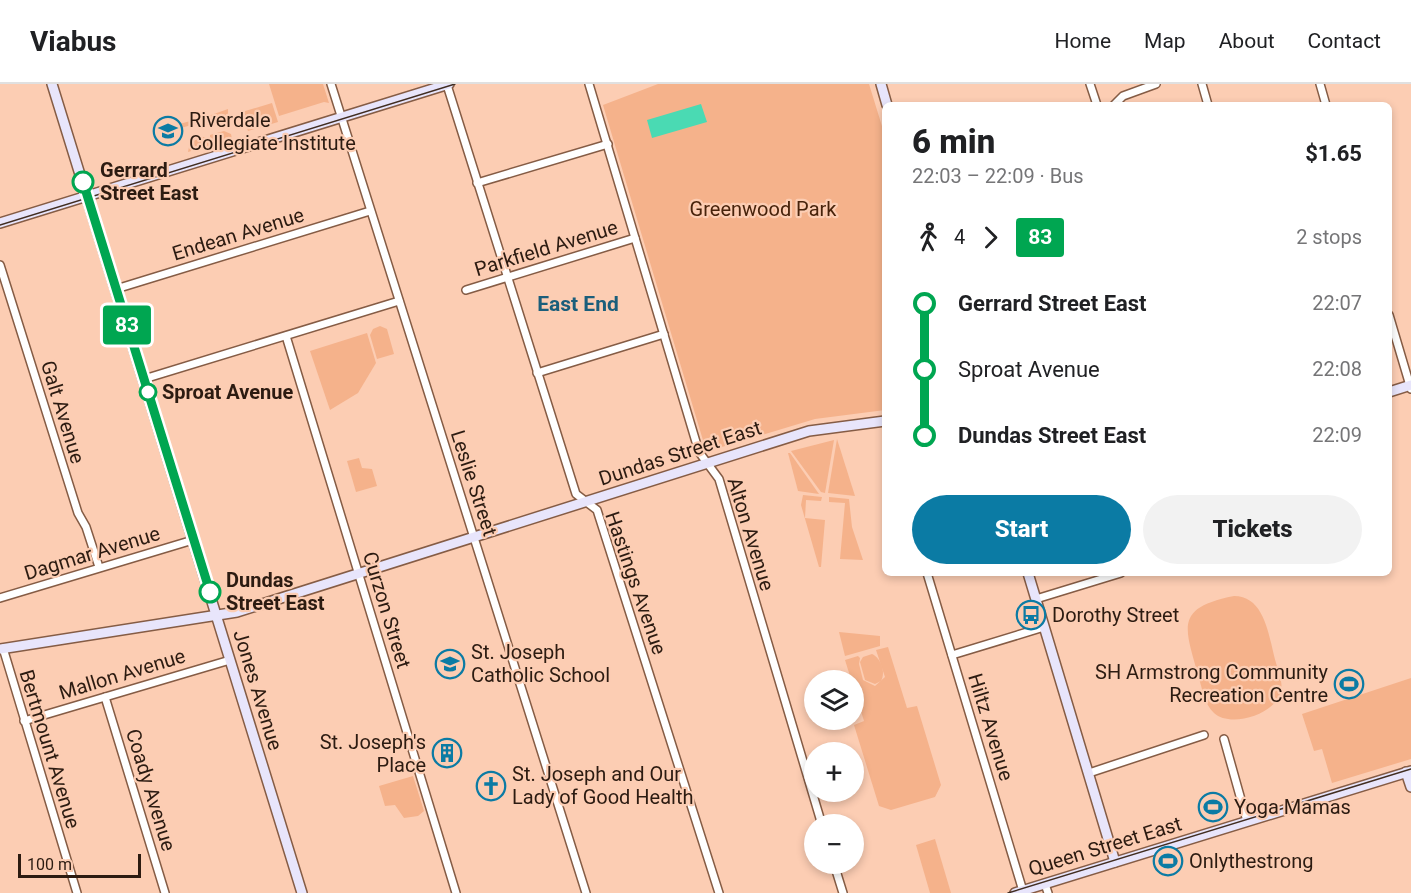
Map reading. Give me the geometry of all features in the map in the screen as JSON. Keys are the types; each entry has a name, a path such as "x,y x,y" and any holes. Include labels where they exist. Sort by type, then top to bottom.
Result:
{"street":[{"name":"Jones Avenue","path":"52,84 302,893"},
{"name":"Leslie Street","path":"331,84 586,893"},
{"path":"0,223 448,84"},
{"name":"Hastings Avenue","path":"448,84 576,495 597,510 719,893"},
{"name":"Alton Avenue","path":"589,84 699,452 719,479 819,814"},
{"path":"880,84 886,102"},
{"path":"1090,84 1096,102"},
{"path":"1117,102 1123,96 1156,84"},
{"path":"1202,84 1207,102"},
{"path":"1320,84 1325,102"},
{"path":"477,183 608,144"},
{"name":"Endean Avenue","path":"116,290 370,211"},
{"name":"Parkfield Avenue","path":"466,290 634,238"},
{"name":"Galt Avenue","path":"0,265 78,513 86,527 99,567"},
{"path":"144,379 399,301"},
{"path":"1392,325 1411,386 1392,391"},
{"path":"537,373 664,334"},
{"name":"Curzon Street","path":"286,336 456,893"},
{"name":"Dundas Street East","path":"1,649 217,616 474,539 809,431 882,424"},
{"name":"Dagmar Avenue","path":"0,598 193,540"},
{"name":"Hiltz Avenue","path":"928,576 1019,892"},
{"path":"1029,576 1115,862"},
{"path":"1036,599 1111,576"},
{"path":"952,655 1044,627"},
{"name":"Bertmount Avenue","path":"1,649 77,893"},
{"name":"Mallon Avenue","path":"24,721 230,660"},
{"name":"Coady Avenue","path":"105,697 165,893"},
{"path":"1089,773 1204,735"},
{"path":"1224,739 1247,821"},
{"path":"1409,771 1411,787"},
{"name":"Queen Street East","path":"1019,892 1047,888 1115,862 1409,771"},
{"path":"837,874 843,893"}],"green space":[{"path":"269,84 323,84 329,103 324,102 279,116"},
{"name":"Greenwood Park","path":"658,84 869,84 882,126 882,410 815,419 712,450 705,447 603,105"},
{"path":"272,103 278,122 248,131 242,112"},
{"path":"228,109 228,118 204,126 195,124 181,128 181,134 177,137 171,134 161,137 174,131 172,126 194,120 203,122 211,115"},
{"path":"224,131 231,134 232,139 188,152 190,142 204,137 210,140 210,135"},
{"path":"380,326 387,329 394,354 377,359 370,335 373,329"},
{"path":"367,333 376,363 358,393 330,410 310,351"},
{"path":"837,439 855,496 828,493"},
{"path":"834,440 825,493 821,492 791,451"},
{"path":"788,453 790,453 819,494 798,491"},
{"path":"359,458 362,468 372,469 377,486 356,492 347,461"},
{"path":"803,495 822,497 821,501 806,500 805,518 825,520 821,567 819,567 801,505"},
{"path":"829,497 849,499 852,527 863,560 840,559 845,503 829,502"},
{"path":"1234,596 1245,598 1260,611 1281,678 1280,694 1269,708 1240,719 1221,717 1214,713 1208,705 1193,658 1188,632 1193,614 1201,607"},
{"path":"839,632 880,636 880,646 845,656"},
{"path":"888,647 907,708 917,706 941,785 935,797 891,810 879,806 864,757 864,742 859,742 856,730 864,730 864,680 875,686 885,677 876,650"},
{"path":"872,654 878,659 883,670 881,681 875,684 865,680 860,662 863,657"},
{"path":"858,656 860,670 848,670 845,660"},
{"path":"1411,678 1411,759 1332,783 1322,749 1314,751 1302,714"},
{"path":"413,776 424,811 418,816 404,818 395,805 385,806 379,786"},
{"path":"935,839 951,893 930,893 916,845"}],"water":[{"path":"701,104 707,122 652,138 647,120"}],"tram line":[{"path":"0,225 455,84"},
{"path":"1008,893 1411,769"}],"bus line":[{"name":"83","path":"83,182 210,592"}],"place":[{"name":"Riverdale Collegiate Institute","path":"168,131"},
{"name":"Gerrard Street East","path":"83,182"},
{"name":"Sproat Avenue","path":"148,392"},
{"name":"Dundas Street East","path":"210,592"},
{"name":"Dorothy Street","path":"1031,615"},
{"name":"St. Joseph Catholic School","path":"450,664"},
{"name":"SH Armstrong Community Recreation Centre","path":"1349,684"},
{"name":"St. Joseph's Place","path":"447,753"},
{"name":"St. Joseph and Our Lady of Good Health","path":"491,786"},
{"name":"Yoga Mamas","path":"1213,807"},
{"name":"Onlythestrong","path":"1168,861"}],"district":[{"name":"East End","path":"578,304"}]}
